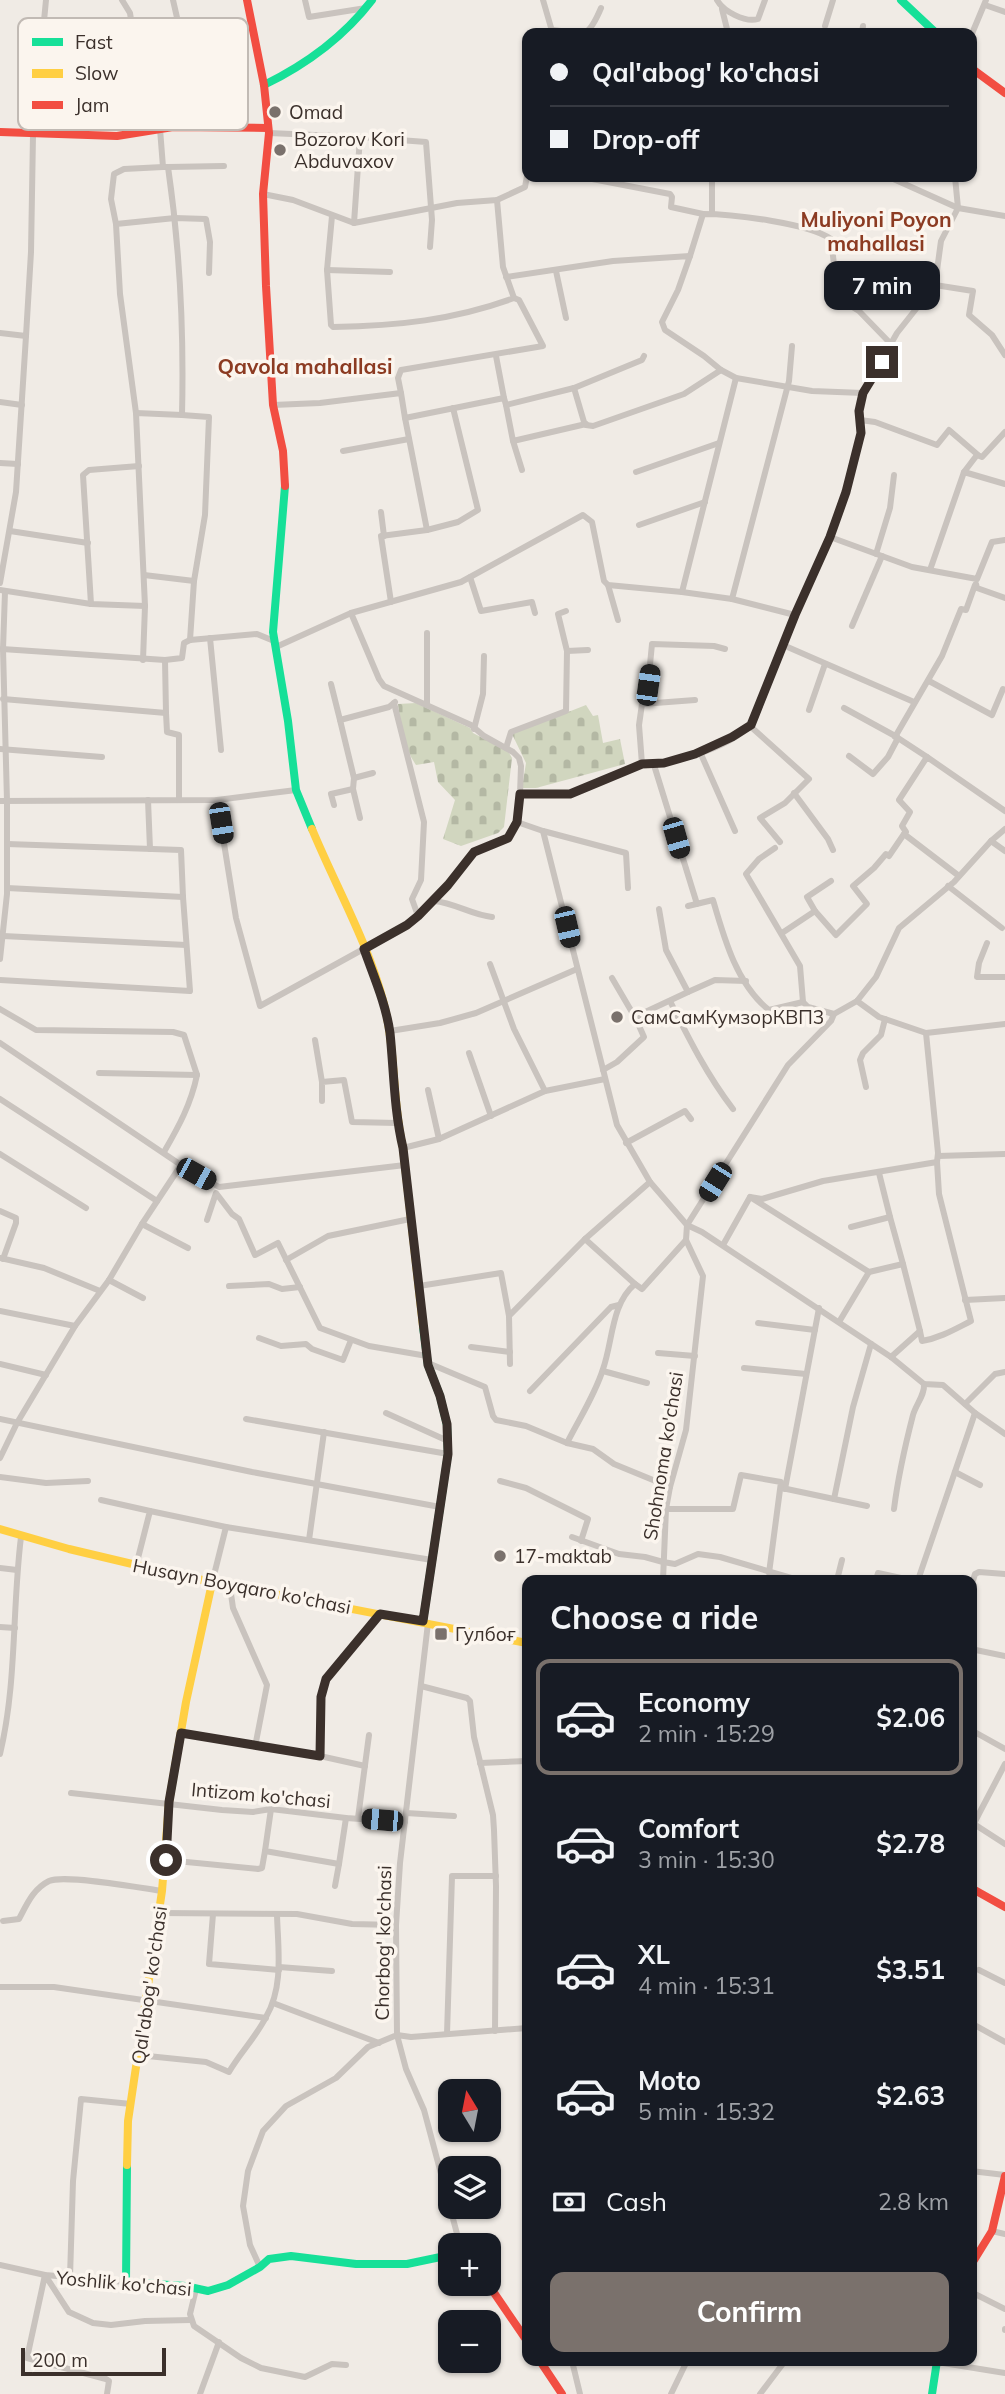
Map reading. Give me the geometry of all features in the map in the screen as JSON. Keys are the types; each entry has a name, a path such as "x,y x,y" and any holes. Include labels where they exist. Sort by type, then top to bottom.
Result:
{"street":[{"path":"44,18 46,0"},
{"path":"122,0 131,18"},
{"path":"173,0 177,18"},
{"path":"247,0 264,85 268,130 263,194 272,405 283,451 285,490 273,632 296,790 332,877 355,920 383,1001 390,1031 397,1123 403,1148 428,1360 440,1396 448,1441 426,1622"},
{"path":"305,0 309,17 366,8"},
{"path":"264,85 297,70 345,33 372,0"},
{"path":"543,0 551,28"},
{"path":"717,0 727,28"},
{"path":"722,9 755,21 765,0"},
{"path":"825,26 832,0"},
{"path":"901,0 931,28"},
{"path":"974,28 985,2 1005,12"},
{"path":"592,28 601,8"},
{"path":"977,73 1005,93"},
{"path":"248,129 426,142 432,237 430,247"},
{"path":"0,583 3,547 10,531 18,464 31,252 33,130"},
{"path":"0,132 117,136 151,130"},
{"path":"160,130 175,218 183,352 181,415"},
{"path":"354,223 360,137"},
{"path":"143,660 145,607 136,413 111,199 114,174 124,169 224,166"},
{"path":"263,194 293,200 354,223 457,203 497,200 526,187 526,182"},
{"path":"608,182 670,194 672,207 703,214 760,220 828,236 833,249 837,290 846,303 859,311 891,344"},
{"path":"712,182 712,214"},
{"path":"900,182 958,208 1005,216"},
{"path":"520,794 570,794 642,764 654,765 680,760 750,726 830,537 846,492 861,433 859,411 863,393 897,333 935,285 941,241 958,208 955,182"},
{"path":"497,200 503,267 514,298"},
{"path":"703,214 690,256 662,327 721,370 736,377 812,391 863,393"},
{"path":"332,216 327,270 333,327 391,326 450,317 514,298 519,300 543,346 401,370 398,378 428,530"},
{"path":"116,224 203,218 208,221 209,273"},
{"path":"506,277 613,261 690,256"},
{"path":"327,270 390,272"},
{"path":"556,271 566,318"},
{"path":"935,285 973,291 969,315 992,335 1005,355"},
{"path":"0,333 26,336"},
{"path":"732,599 788,387 792,346"},
{"path":"496,356 513,441 522,470"},
{"path":"405,418 574,388 642,360 644,356"},
{"path":"513,441 586,424 593,426 684,394 721,370"},
{"path":"682,593 736,377"},
{"path":"574,388 586,424"},
{"path":"272,405 320,403 401,393"},
{"path":"0,402 22,405"},
{"path":"391,602 381,536 428,530 458,522 478,510 453,408"},
{"path":"136,413 209,417 205,515 194,581 190,639"},
{"path":"860,420 875,422 937,445 949,430 982,457 1005,432"},
{"path":"343,451 409,439"},
{"path":"636,472 719,443"},
{"path":"930,570 964,472 978,455"},
{"path":"0,463 18,464"},
{"path":"91,604 83,475 85,472 139,466"},
{"path":"964,472 1005,484"},
{"path":"852,626 879,555 890,508 894,475"},
{"path":"639,525 705,502"},
{"path":"381,512 384,536"},
{"path":"275,644 351,613 461,582 583,515 592,522 604,581 608,584 618,620"},
{"path":"10,531 88,543"},
{"path":"830,537 912,567 976,582"},
{"path":"849,756 873,774 888,757 914,702 942,656 961,608 966,610 992,542 1005,540"},
{"path":"144,575 194,581"},
{"path":"470,577 481,611 532,602 535,613"},
{"path":"976,582 977,588 1005,598"},
{"path":"608,584 732,599 795,615"},
{"path":"0,959 7,844 2,749 2,591 91,604 145,607"},
{"path":"506,748 511,732 566,711 567,651 558,614 566,611"},
{"path":"217,800 236,918 260,1006 407,925 434,901 474,852 508,838 517,822 521,766 519,758 471,725 384,686 351,613"},
{"path":"427,632 427,705"},
{"path":"1,649 165,660 182,658 184,643 190,639 257,634 275,644"},
{"path":"210,638 221,750"},
{"path":"642,764 639,725 648,685 652,644 714,646 725,649"},
{"path":"783,645 914,702"},
{"path":"567,651 588,650"},
{"path":"474,729 483,694 484,656"},
{"path":"165,660 167,732 179,735 179,800"},
{"path":"808,710 825,664"},
{"path":"929,681 992,715 1003,689"},
{"path":"331,684 354,778 353,789 360,818"},
{"path":"398,694 394,703 424,822 421,880 412,899 418,916"},
{"path":"4,699 166,713"},
{"path":"642,704 695,699"},
{"path":"340,720 394,703"},
{"path":"844,708 897,737 1005,811"},
{"path":"750,726 809,779 760,818 777,845 746,874 802,970 803,1002 808,1007 834,1014"},
{"path":"2,749 102,757"},
{"path":"700,752 735,831"},
{"path":"831,881 807,897 835,935 867,904 853,886 886,854 889,856 906,832 902,826 910,812 899,800 927,757"},
{"path":"654,765 696,904"},
{"path":"354,778 373,773"},
{"path":"334,806 331,794 353,789"},
{"path":"4,801 217,800 296,790"},
{"path":"794,793 833,850"},
{"path":"148,800 150,849"},
{"path":"517,822 626,853 628,888"},
{"name":"Shohnoma ko'chasi","path":"663,1575 666,1509 686,1430 702,1276 686,1240 687,1225 788,1065 831,1021 834,1014 857,1001 876,977 900,928 948,887 1005,829"},
{"path":"543,831 617,1125 650,1182 687,1225 702,1231 819,1308 891,1357 924,1384 943,1385 975,1413 1005,1434"},
{"path":"904,834 958,876"},
{"path":"991,841 1005,851"},
{"path":"0,980 190,991 181,850 7,844"},
{"path":"948,887 1002,928"},
{"path":"4,892 183,897"},
{"path":"688,906 713,900 730,953 758,1002 769,1010 803,1002"},
{"path":"434,901 451,903 481,916 492,917"},
{"path":"659,909 666,950 688,992"},
{"path":"782,933 815,911"},
{"path":"3,936 186,945"},
{"path":"987,943 977,977 1005,977"},
{"path":"490,964 502,1001 545,1091"},
{"path":"390,1031 440,1023 476,1013 577,969"},
{"path":"603,1070 617,1062 644,1037 612,978"},
{"path":"636,1018 715,980 746,981"},
{"path":"670,1001 702,1064 733,1109"},
{"path":"857,1001 885,1019 926,1033 1005,1024"},
{"path":"0,1009 36,1030 173,1032 184,1035 197,1075 193,1097 164,1152"},
{"path":"866,1087 860,1060 863,1053 881,1035 885,1019"},
{"path":"879,1173 922,1341 939,1337 971,1321 939,1194 926,1033"},
{"path":"315,1040 322,1082 322,1101"},
{"path":"0,1043 218,1190 232,1214 239,1219 255,1255 278,1243 320,1328 351,1340 428,1360 485,1387 496,1420 526,1426 567,1443 593,1450 614,1464 670,1487"},
{"path":"469,1054 491,1116"},
{"path":"99,1073 197,1075"},
{"path":"403,1148 439,1139 545,1091 605,1079"},
{"path":"322,1082 344,1080 352,1122 397,1123"},
{"path":"428,1090 439,1139"},
{"path":"0,1099 157,1201"},
{"path":"626,1143 685,1111 691,1119"},
{"path":"0,1154 86,1208"},
{"path":"750,1197 762,1199 816,1183 879,1173 937,1159 1005,1154"},
{"path":"0,1458 17,1423 75,1326 109,1280 181,1165"},
{"path":"218,1190 405,1165"},
{"path":"509,1316 585,1239 650,1182"},
{"path":"206,1220 218,1190"},
{"path":"723,1245 750,1197"},
{"path":"750,1197 869,1272 903,1264"},
{"path":"0,1212 16,1218 1,1258 44,1268 100,1291"},
{"path":"851,1227 890,1217"},
{"path":"286,1260 328,1236 410,1219"},
{"path":"142,1224 188,1248"},
{"path":"585,1239 642,1289 686,1240"},
{"path":"839,1322 869,1272"},
{"path":"419,1286 500,1273 509,1316 510,1364"},
{"path":"109,1280 143,1298"},
{"path":"229,1286 270,1284 282,1289 300,1287"},
{"path":"567,1443 603,1371 619,1305 624,1294 635,1284"},
{"path":"965,1300 1005,1298"},
{"path":"530,1391 611,1307 619,1305"},
{"path":"769,1573 819,1308"},
{"path":"0,1311 75,1326"},
{"path":"758,1323 815,1330"},
{"path":"891,1357 920,1331"},
{"path":"259,1338 281,1346 306,1344 312,1349 343,1360 351,1340"},
{"path":"834,1500 853,1407 871,1344"},
{"path":"471,1347 510,1352"},
{"path":"657,1353 695,1356"},
{"path":"0,1364 46,1375"},
{"path":"744,1368 806,1374"},
{"path":"603,1371 647,1383"},
{"path":"965,1404 995,1374 1005,1372"},
{"path":"894,1509 909,1433 924,1384"},
{"path":"386,1413 448,1441"},
{"path":"920,1575 975,1413"},
{"path":"0,1419 440,1507"},
{"path":"246,1419 448,1454"},
{"path":"309,1540 324,1432"},
{"path":"955,1472 981,1485"},
{"path":"666,1509 733,1509 741,1475 781,1482 783,1488"},
{"path":"0,1477 46,1483 88,1480"},
{"path":"500,1481 526,1488 588,1519 581,1541"},
{"path":"783,1488 867,1506"},
{"path":"101,1500 226,1527 432,1560"},
{"path":"136,1566 150,1511"},
{"name":"Qal'abog' ko'chasi","path":"126,2282 128,2122 148,2000 166,1860 169,1802 212,1583 226,1527"},
{"name":"Husayn Boyqaro ko'chasi","path":"0,1529 39,1543 230,1587 522,1642"},
{"path":"0,1754 6,1724 16,1628 17,1570 21,1536"},
{"path":"572,1537 619,1554 675,1564 698,1554 720,1557 777,1575"},
{"path":"838,1575 842,1560"},
{"path":"0,1568 17,1570"},
{"path":"975,1575 979,1572 1005,1574"},
{"path":"230,1587 233,1608 267,1685 255,1747"},
{"path":"320,1756 321,1697 326,1679 380,1614"},
{"name":"Сhorbog' ko'chasi","path":"260,2267 250,2245 243,2206 248,2171 263,2131 286,2106 336,2078 368,2047 397,2035 396,1925 426,1622"},
{"path":"0,1627 16,1628"},
{"path":"977,1650 1005,1656"},
{"path":"421,1686 470,1701 480,1763 493,1815 496,1876 495,2031"},
{"path":"181,1733 365,1766"},
{"path":"977,1733 1005,1749"},
{"path":"358,1818 369,1735"},
{"path":"480,1763 522,1761"},
{"path":"977,1818 1003,1773 1005,1764"},
{"name":"Intizom ko'chasi","path":"71,1793 243,1811 271,1809 405,1822"},
{"path":"166,1860 262,1868 271,1809"},
{"path":"406,1813 454,1816"},
{"path":"335,1886 346,1818"},
{"path":"977,1830 1005,1844"},
{"path":"265,1851 339,1864"},
{"path":"447,2034 452,1876 496,1876"},
{"path":"3,1921 19,1919 32,1895 50,1880 76,1880 162,1891"},
{"path":"977,1891 1005,1907"},
{"path":"159,1913 297,1914 352,1924 396,1925"},
{"path":"213,1914 209,1964 332,1971"},
{"path":"138,2054 205,2062 229,2072 266,2018 273,2003 279,1968 277,1915"},
{"path":"979,1970 1005,1983"},
{"path":"0,1987 54,1987 266,2018"},
{"path":"273,2003 379,2043"},
{"path":"977,2026 1005,2042"},
{"path":"457,2233 424,2110 406,2069 397,2035 411,2037 522,2028"},
{"path":"70,2277 73,2181 81,2099 131,2104"},
{"path":"977,2172 1005,2175 992,2231 977,2255"},
{"path":"992,2231 1005,2234"},
{"name":"Yoshlik ko'chasi","path":"0,2265 45,2275 185,2286 208,2291 228,2285 269,2259 291,2256 356,2264 407,2263 438,2257"},
{"path":"45,2275 69,2312 93,2323 111,2325 191,2320"},
{"path":"45,2275 27,2358 106,2379 109,2382 107,2394"},
{"path":"196,2289 190,2314 194,2326 241,2358 261,2368 305,2377 332,2364 346,2365"},
{"path":"977,2295 1005,2309"},
{"path":"496,2296 522,2334"},
{"path":"200,2394 219,2342"},
{"path":"543,2366 562,2394"},
{"path":"573,2366 580,2394"},
{"path":"671,2394 685,2366"},
{"path":"760,2394 781,2366"},
{"path":"932,2394 936,2366"},
{"path":"965,2366 1005,2373"}],"green space":[{"path":"416,703 470,728 473,733 508,751 512,758 504,827 498,833 461,846 443,839 455,800 438,782 434,762 416,765 408,751 401,728 398,704"},
{"path":"586,705 593,716 598,715 603,743 620,739 625,764 536,788 522,788 526,763 512,734"}],"traffic: fast":[{"path":"264,85 323,49 349,26 372,0"},
{"path":"901,0 931,28"},
{"path":"285,486 273,632 296,790 312,829"},
{"path":"423,1326 428,1365 447,1425 448,1454 423,1621"},
{"path":"127,2165 126,2282 185,2286 208,2291 228,2285 269,2259 291,2256 356,2264 407,2264 438,2258"},
{"path":"932,2394 936,2366"}],"traffic: slow":[{"path":"312,829 361,937 384,1004 423,1326"},
{"path":"0,1529 69,1549 187,1577 522,1642"},
{"path":"127,2165 128,2121 162,1891 169,1802 186,1702 212,1583"}],"traffic: jam":[{"path":"247,0 264,85 269,133 263,194 266,286 273,405 283,451 285,486"},
{"path":"977,72 1005,93"},
{"path":"248,128 268,128"},
{"path":"0,132 117,136 154,130"},
{"path":"977,1891 1005,1907"},
{"path":"977,2255 992,2231 1005,2176"},
{"path":"496,2296 522,2334"},
{"path":"543,2366 562,2394"}],"place":[{"name":"Omad","path":"275,112"},
{"name":"Bozorov Kori Abduvaxov","path":"280,150"},
{"name":"СамСамКумзорКВП3","path":"617,1017"},
{"name":"17-maktab","path":"500,1556"},
{"name":"Гулбоғ","path":"441,1634"}],"district":[{"name":"Muliyoni Poyon mahallasi","path":"876,231"},
{"name":"Qavola mahallasi","path":"305,366"}],"route":[{"path":"166,1860 169,1802 181,1733 234,1744 320,1756 321,1697 326,1679 380,1614 423,1621 445,1479 447,1424 428,1365 403,1148 397,1123 390,1031 383,1001 364,949 418,916 434,901 474,852 508,838 517,822 520,794 570,794 642,764 654,765 680,760 732,737 751,725 830,537 846,492 861,433 859,411 863,393 882,362"}]}
